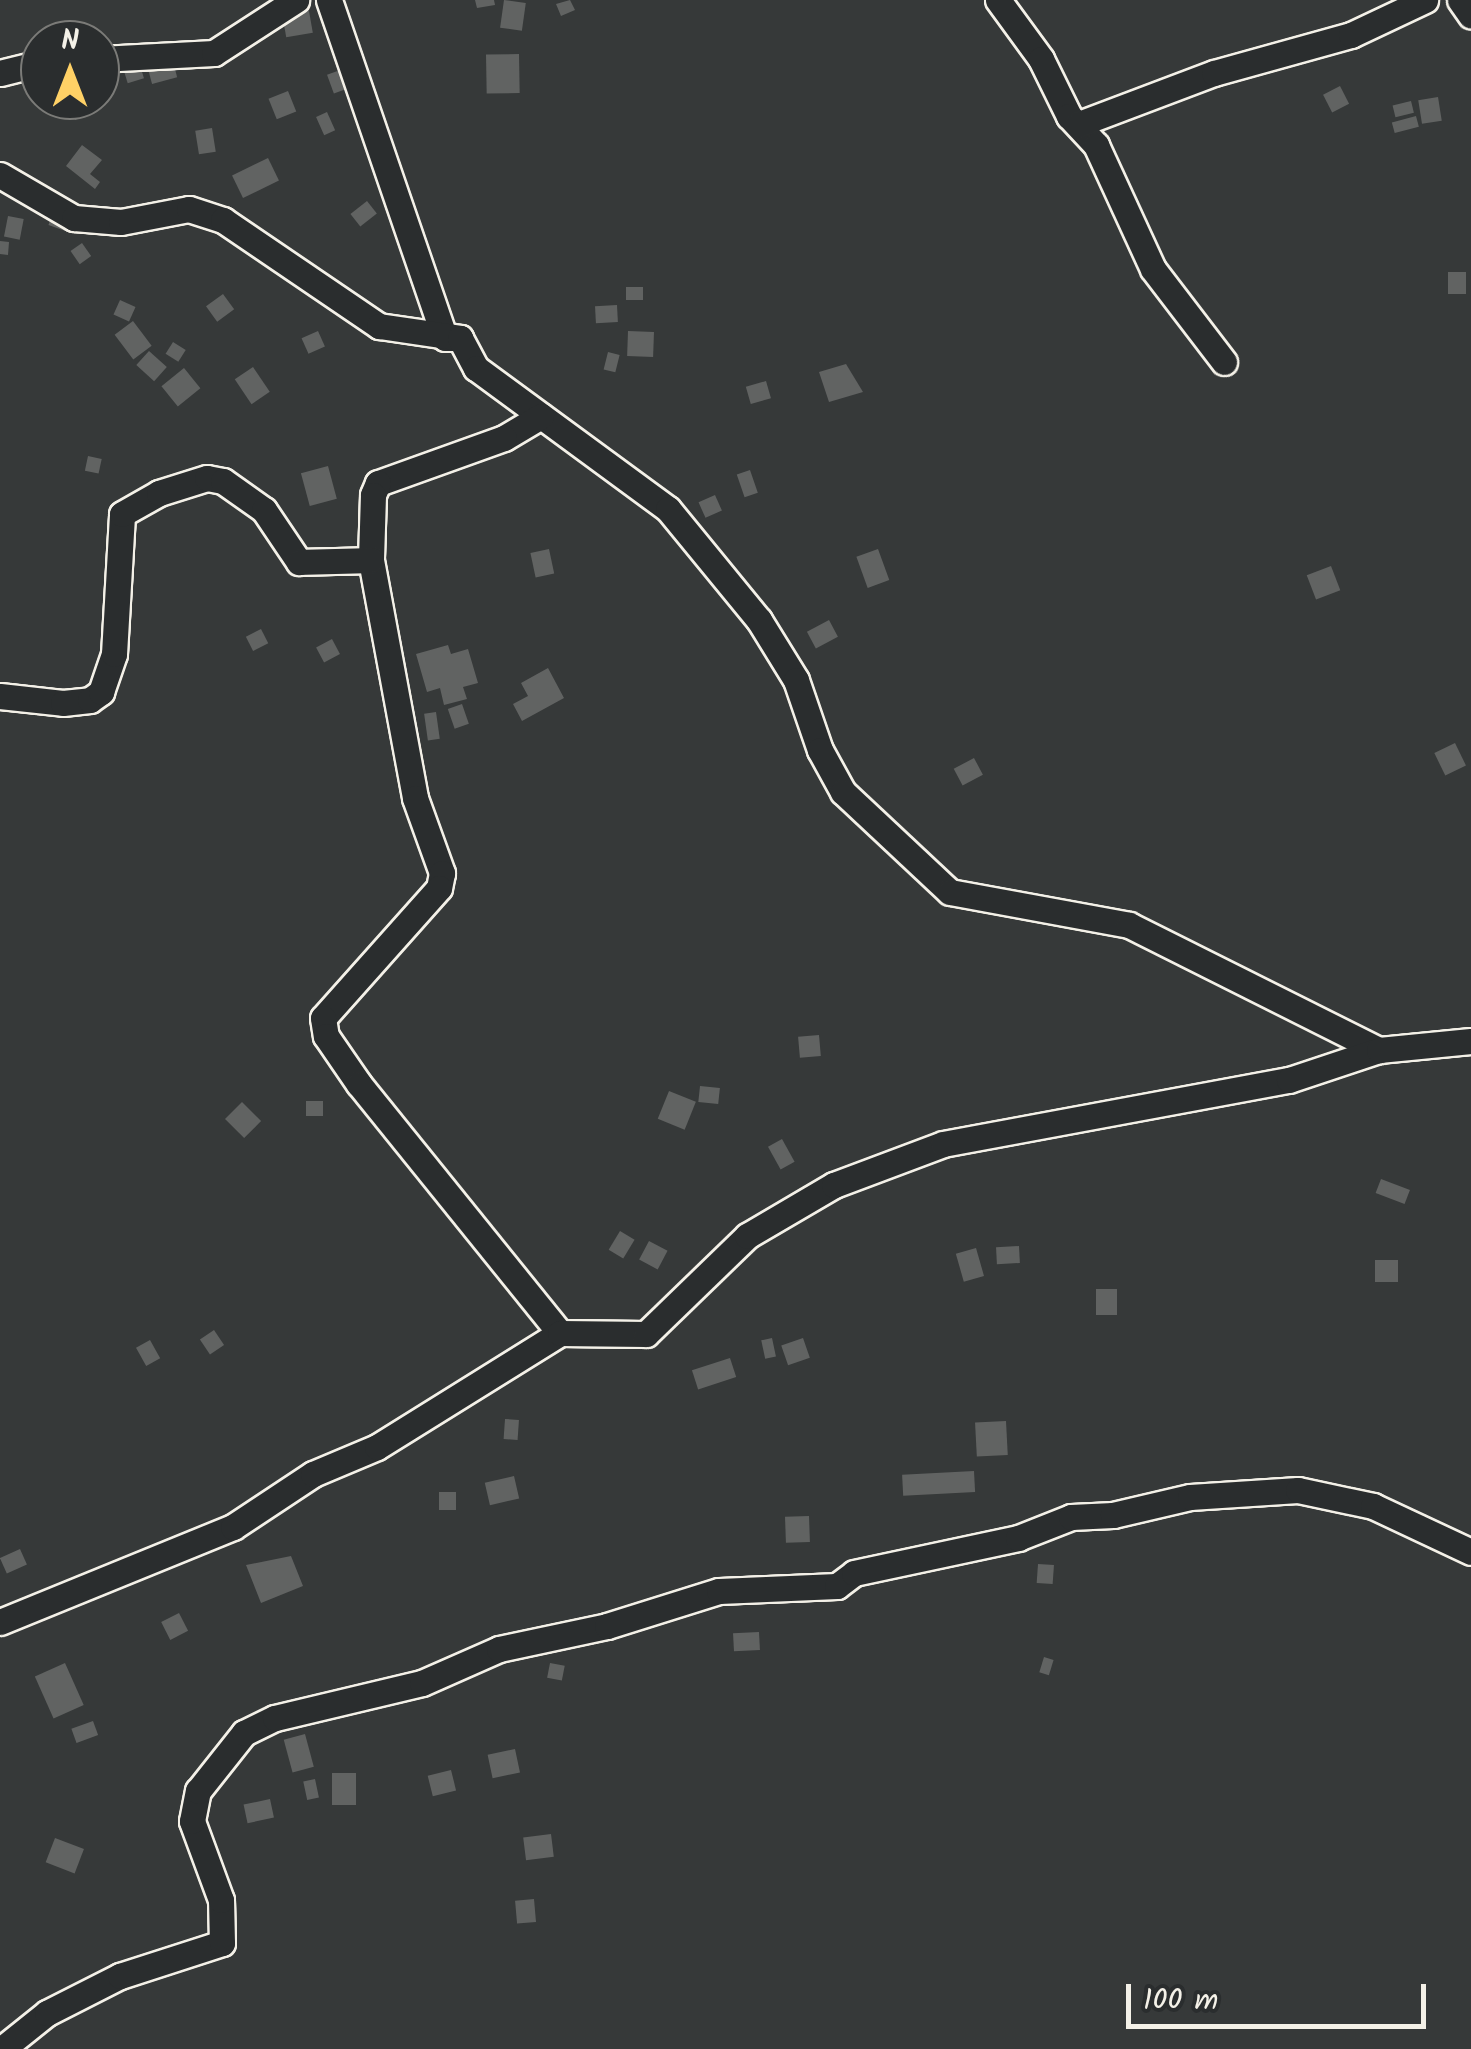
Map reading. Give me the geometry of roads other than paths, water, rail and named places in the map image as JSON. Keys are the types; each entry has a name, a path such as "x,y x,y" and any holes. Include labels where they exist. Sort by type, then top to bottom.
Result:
{"street":[{"path":"120,58 214,53 296,0"},
{"path":"329,0 446,338 460,338"},
{"path":"998,0 1096,146 1153,268 1224,362"},
{"path":"1080,124 1214,73 1351,35 1425,0"},
{"path":"1460,0 1471,16"},
{"path":"0,175 74,218 121,222 189,209 223,220 380,326 460,338"},
{"path":"460,338 476,368 668,509 758,620 796,680 820,750 843,792 950,892 1130,925 1379,1050"},
{"path":"540,416 504,438 378,484 371,560 415,798 442,874 439,888 335,999 324,1018 326,1036 560,1333"},
{"path":"0,696 63,703 90,700 102,692 114,654 122,514 159,493 207,478 223,481 271,517 300,562 371,560"},
{"path":"0,1622 234,1527 313,1474 378,1447 560,1333 646,1334 747,1236 834,1185 944,1144 1290,1080 1379,1050 1471,1041"},
{"path":"2,2049 47,2013 120,1976 222,1944 221,1900 192,1821 198,1791 244,1734 275,1718 422,1683 499,1648 606,1626 719,1591 837,1586 854,1573 1018,1538 1072,1516 1190,1497 1298,1490 1373,1506 1471,1552"}]}
